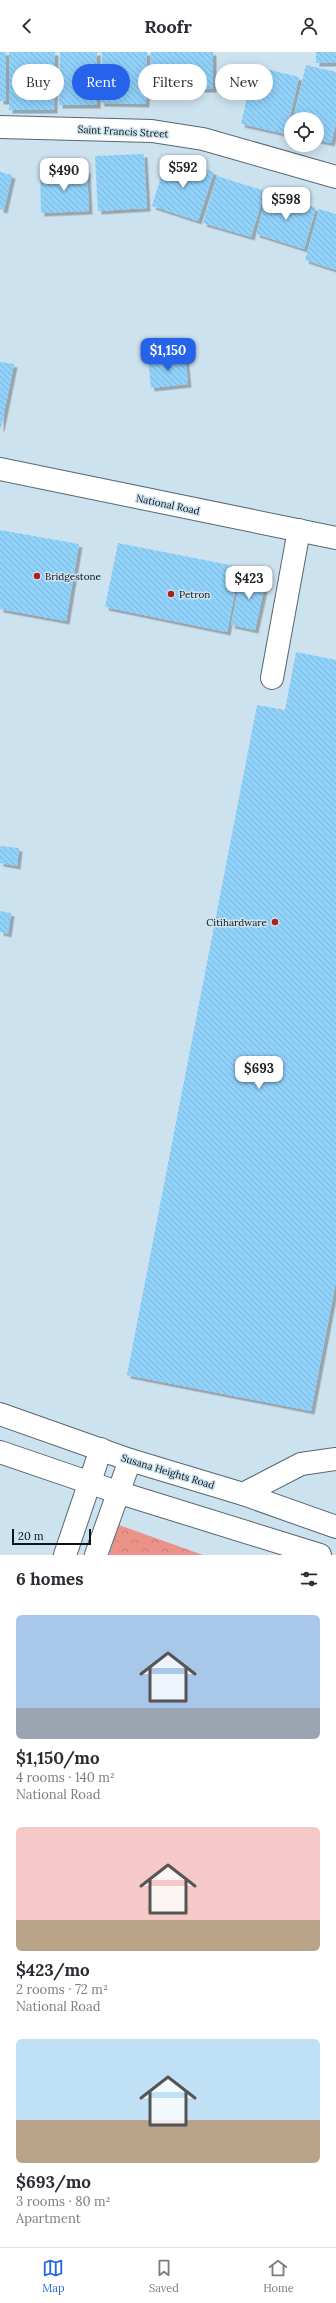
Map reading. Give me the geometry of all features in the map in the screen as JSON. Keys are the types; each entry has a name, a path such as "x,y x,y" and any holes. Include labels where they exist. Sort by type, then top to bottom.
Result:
{"main road":[{"name":"Saint Francis Street","path":"0,127 152,131 203,139 336,177"},
{"name":"National Road","path":"0,469 336,538"},
{"path":"272,678 299,530"},
{"name":"Susana Heights Road","path":"0,1414 130,1460 243,1494 336,1527"},
{"path":"65,1555 101,1449"},
{"path":"0,1452 90,1481 117,1492 320,1555"},
{"path":"243,1494 301,1464 336,1459"},
{"path":"96,1555 117,1492 130,1460"}],"green space":[{"path":"119,1525 203,1555 109,1555"}],"building":[{"path":"0,52 6,52 6,101 0,101"},
{"path":"9,52 55,52 55,64 12,64 12,100 54,100 54,110 9,110"},
{"path":"60,52 97,52 97,64 72,64 72,100 97,100 97,105 59,105 59,100 64,100 64,64 60,64"},
{"path":"102,52 147,52 147,64 138,64 138,100 146,100 146,104 101,103 101,100 130,100 130,64 102,64"},
{"path":"151,52 213,52 213,89 207,89 207,64 151,64"},
{"path":"316,52 336,52 336,63 316,63"},
{"path":"306,65 336,72 336,124 331,143 324,142 324,112 295,112"},
{"path":"273,71 299,77 291,112 284,112 284,134 241,124 246,100 273,100"},
{"path":"144,154 147,208 98,211 95,156"},
{"path":"167,157 214,172 198,221 152,206"},
{"path":"87,170 89,211 41,213 40,172"},
{"path":"0,172 12,175 4,210 0,209"},
{"path":"217,176 265,191 251,237 203,223"},
{"path":"267,194 316,208 304,249 256,234"},
{"path":"319,209 336,214 336,270 305,260"},
{"path":"185,355 188,384 151,388 148,359"},
{"path":"0,362 14,364 1,428 0,428"},
{"name":"Bridgestone","path":"0,530 79,544 66,621 0,609"},
{"name":"Petron","path":"118,543 240,567 227,632 105,607"},
{"path":"242,570 267,575 255,630 231,625"},
{"name":"Citihardware","path":"296,652 336,660 336,1281 311,1411 127,1375 257,705 285,710"},
{"path":"0,846 19,848 17,866 0,863"},
{"path":"0,911 11,913 8,934 0,932"}],"place":[{"name":"Bridgestone","path":"37,576"},
{"name":"Petron","path":"171,594"},
{"name":"Citihardware","path":"275,922"}]}
